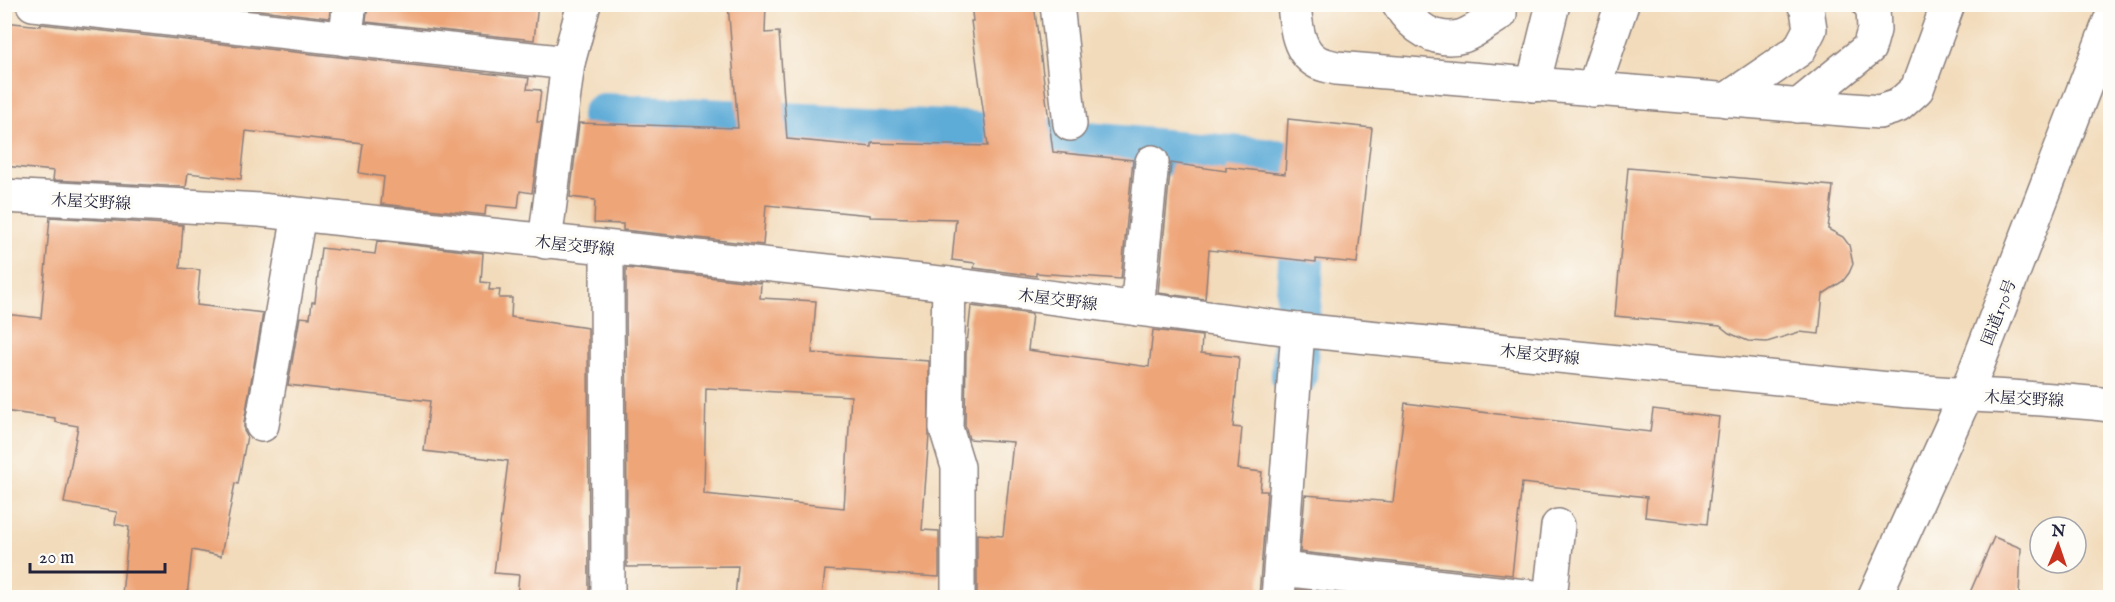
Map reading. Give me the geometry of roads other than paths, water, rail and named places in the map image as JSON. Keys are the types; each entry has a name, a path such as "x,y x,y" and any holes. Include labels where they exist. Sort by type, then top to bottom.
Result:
{"main road":[{"path":"33,4 568,63"},
{"path":"345,39 350,4"},
{"path":"545,242 568,63 584,4"},
{"path":"1057,4 1070,124"},
{"path":"1294,4 1297,31 1303,48 1316,62 1336,68 1880,112 1898,106 1917,89 1948,4"},
{"path":"1400,4 1404,12 1420,28 1441,39 1464,36 1500,14 1499,4"},
{"path":"1533,85 1553,4"},
{"path":"1593,90 1622,4"},
{"path":"1726,100 1799,50 1810,29 1804,4"},
{"path":"1798,106 1869,48 1874,30 1873,8 1869,4"},
{"name":"国道170号","path":"1874,597 1966,395 2110,21"},
{"path":"1137,309 1152,162"},
{"name":"木屋交野線","path":"4,196 260,210 949,284 1298,330 1966,395 2048,398 2110,405"},
{"path":"262,425 299,215"},
{"path":"607,248 608,597"},
{"path":"949,284 946,428 958,467 958,597"},
{"path":"1298,330 1280,583 1544,597"},
{"path":"1550,597 1558,526"}],"waterway":[{"path":"604,116 968,134 1307,165 1294,376"}]}
